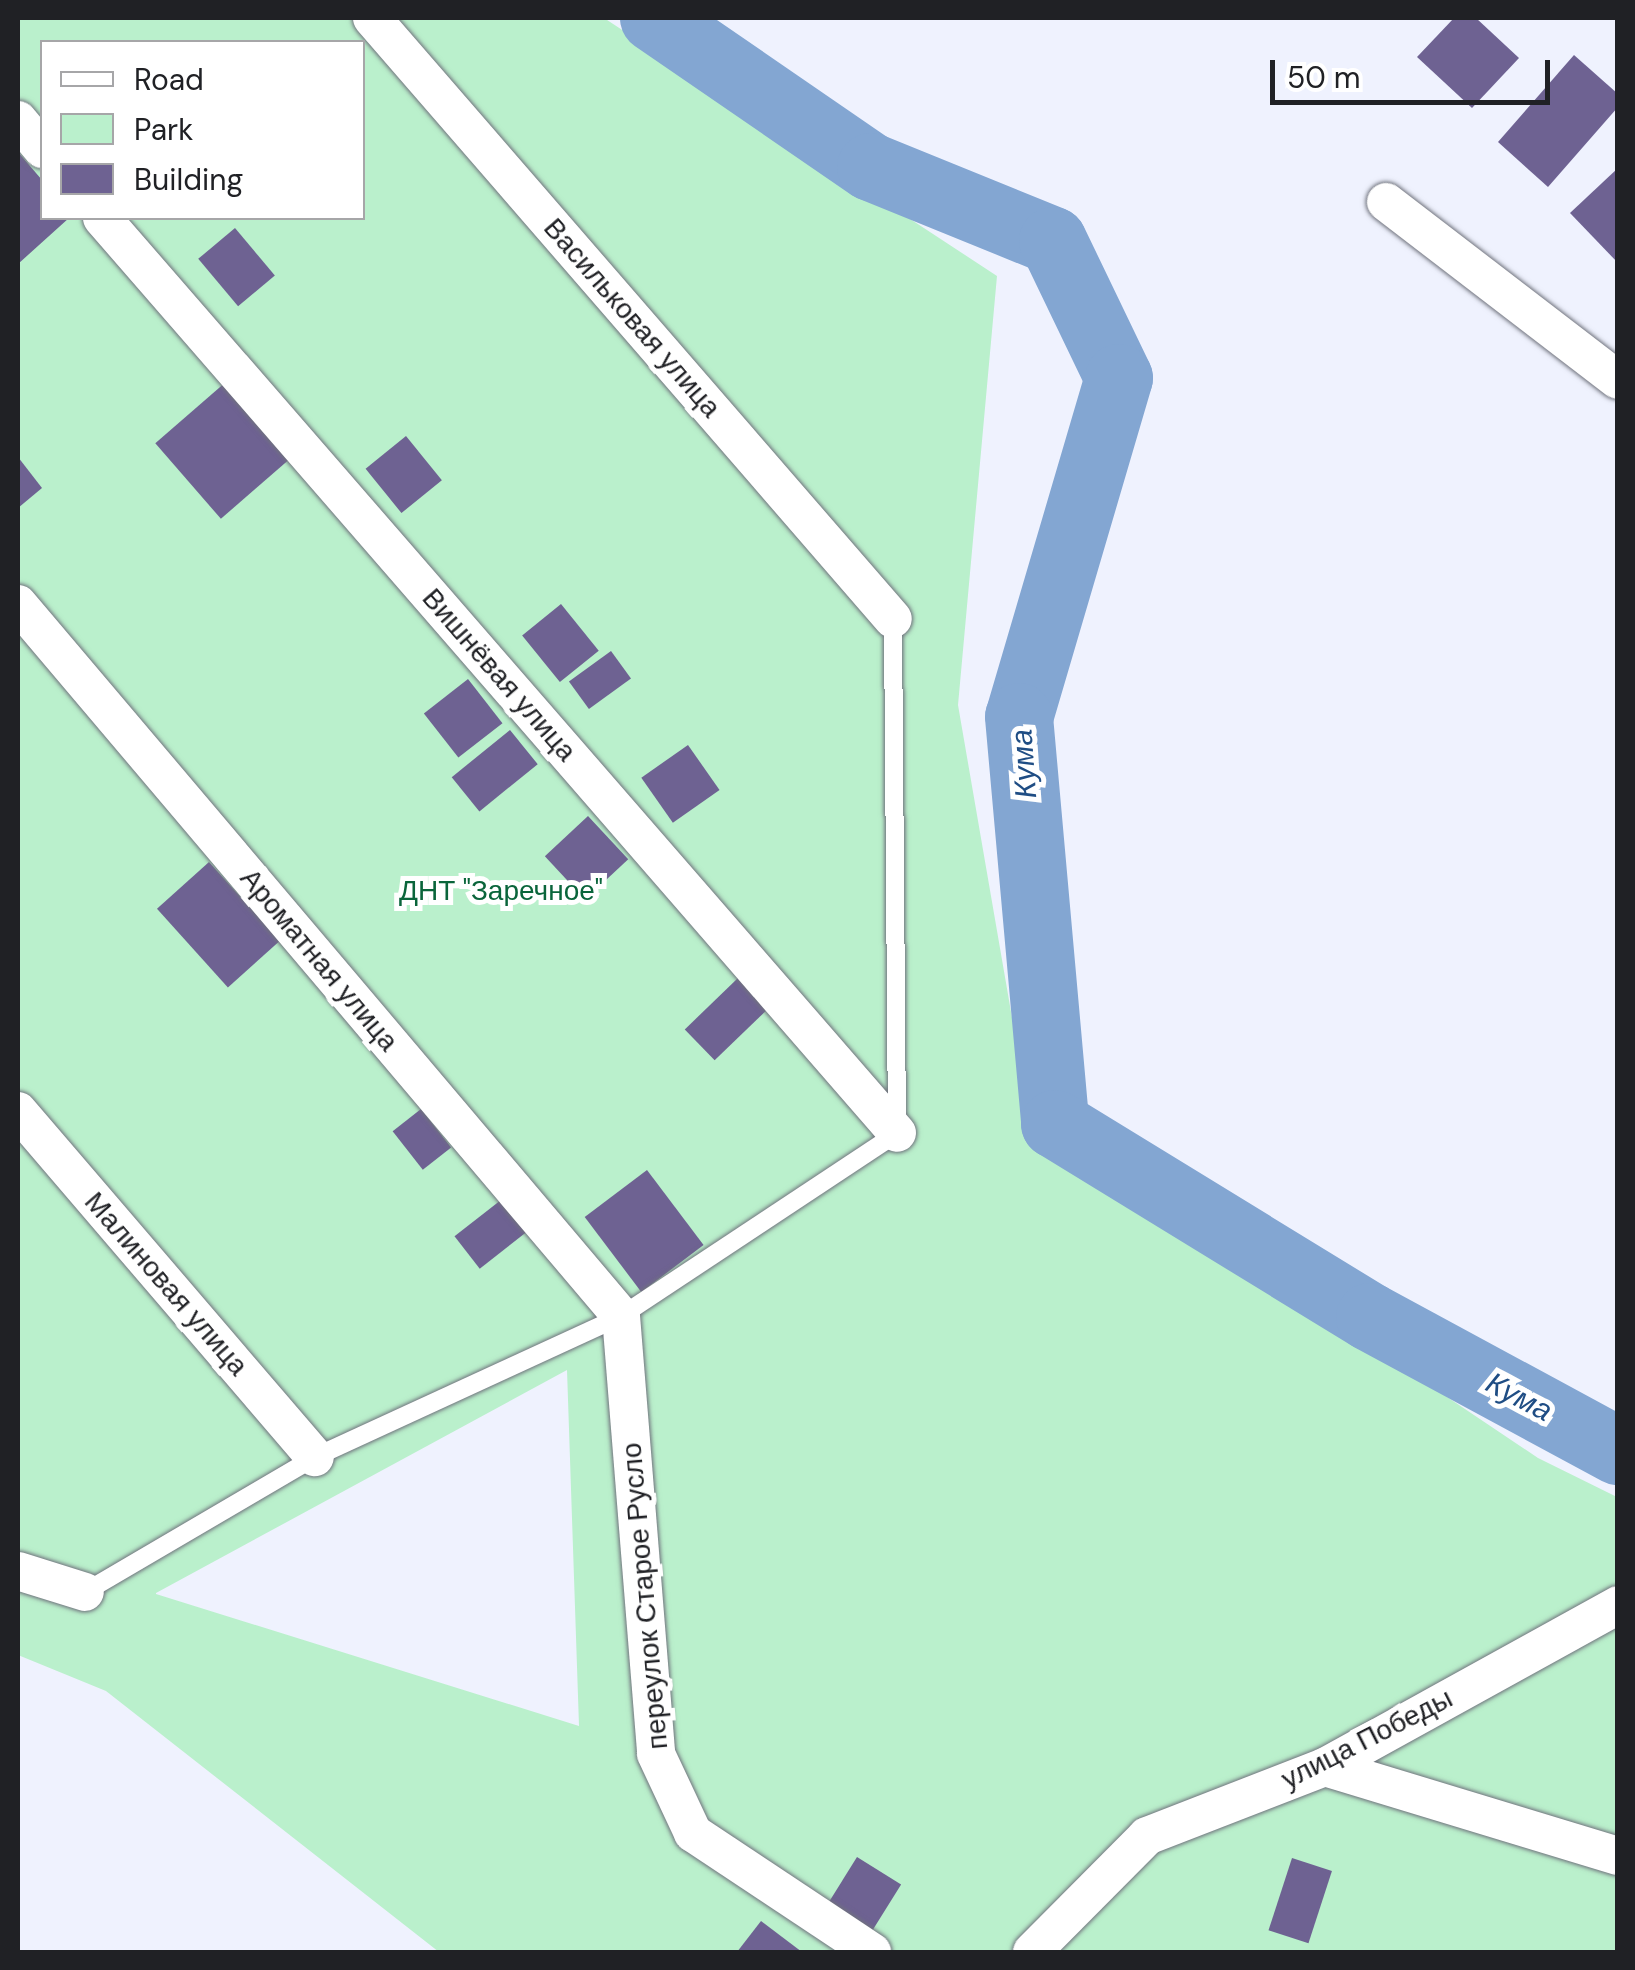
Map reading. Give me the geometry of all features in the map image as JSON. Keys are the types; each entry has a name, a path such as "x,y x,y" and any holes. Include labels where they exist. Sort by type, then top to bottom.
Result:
{"street":[{"name":"Васильковая улица","path":"372,18 892,619"},
{"path":"18,120 40,147"},
{"path":"1386,202 1618,380"},
{"name":"Вишнёвая улица","path":"104,220 897,1133"},
{"name":"Ароматная улица","path":"18,604 621,1316"},
{"name":"Малиновая улица","path":"18,1111 315,1458"},
{"name":"переулок Старое Русло","path":"621,1316 656,1754 693,1833 872,1952"},
{"path":"18,1572 86,1592"},
{"name":"улица Победы","path":"1032,1952 1147,1836 1325,1767 1618,1605"},
{"path":"1325,1767 1618,1856"}],"lane":[{"path":"86,1592 315,1458 621,1316 897,1133 892,619"}],"green space":[{"name":"ДНТ \"Заречное\"","path":"18,18 604,18 997,276 958,705 1029,1116 1538,1458 1617,1497 1617,1952 439,1952 106,1691 18,1655","holes":["567,1370 579,1726 156,1594 156,1593"]}],"building":[{"path":"1454,18 1476,18 1519,58 1472,108 1417,57"},
{"path":"1574,55 1618,94 1618,107 1548,187 1498,142"},
{"path":"18,152 40,178 40,220 67,220 18,264"},
{"path":"1618,168 1618,263 1570,213"},
{"path":"235,228 275,275 238,306 198,259"},
{"path":"227,381 293,456 221,519 155,443"},
{"path":"406,436 442,480 401,513 366,469"},
{"path":"18,457 42,488 18,508"},
{"path":"561,604 599,651 560,682 522,635"},
{"path":"611,651 631,679 589,709 569,682"},
{"path":"468,679 502,723 458,758 424,713"},
{"path":"510,730 538,764 479,811 452,777"},
{"path":"688,745 720,790 673,823 641,778"},
{"path":"588,816 628,859 585,899 545,856"},
{"path":"209,862 280,941 228,988 157,909"},
{"path":"738,978 768,1009 715,1060 685,1029"},
{"path":"421,1109 451,1148 423,1170 393,1131"},
{"path":"647,1170 704,1245 641,1292 585,1217"},
{"path":"501,1200 526,1232 480,1269 455,1236"},
{"path":"857,1857 901,1885 872,1931 828,1904"},
{"path":"1292,1858 1332,1871 1308,1943 1269,1930"},
{"path":"761,1921 802,1952 737,1952"}],"waterway":[{"name":"Кума","path":"654,18 871,167 1053,241 1119,378 1019,717 1055,1124 1370,1317 1618,1451"}]}
